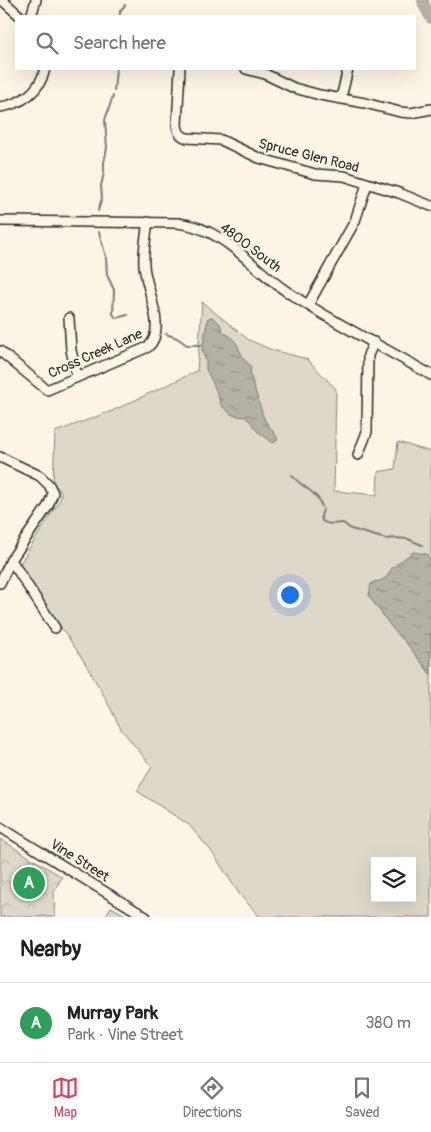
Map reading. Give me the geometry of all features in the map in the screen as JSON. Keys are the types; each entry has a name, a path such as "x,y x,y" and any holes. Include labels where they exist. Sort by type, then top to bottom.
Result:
{"street":[{"path":"2,0 19,15"},
{"path":"31,15 36,0"},
{"path":"0,107 20,102 28,97 39,85 45,70"},
{"name":"Spruce Glen Road","path":"180,70 177,125 180,135 187,138 221,140 259,158 315,174 344,176 399,193 431,206"},
{"path":"250,70 265,74 294,88 404,113 431,108"},
{"path":"341,98 348,70"},
{"path":"308,305 355,221 367,184"},
{"name":"4800 South","path":"0,220 186,224 215,234 280,286 308,305 431,375"},
{"name":"Cross Creek Lane","path":"0,351 47,390 148,347 153,343 156,336 154,309 144,266 144,247 148,222"},
{"path":"69,318 71,350 77,377"},
{"path":"358,455 367,432 368,358 374,342"},
{"path":"0,457 45,480 52,493 51,502 11,560 0,583"},
{"path":"11,560 55,628"},
{"name":"Vine Street","path":"0,827 146,917"}],"green space":[{"path":"202,302 249,340 272,350 307,359 336,389 334,491 377,495 378,472 395,469 398,442 431,452 431,917 260,917 240,895 212,852 189,825 137,791 152,767 121,729 82,658 19,565 60,500 61,492 53,483 55,432 112,411 197,371"},
{"path":"0,839 62,877 54,891 55,917 0,917"},
{"path":"111,907 129,917 105,917"}],"water":[{"path":"212,317 220,324 223,332 230,336 237,344 243,358 251,367 250,374 264,419 277,437 277,441 273,443 256,430 245,417 232,415 221,405 206,369 202,349 208,318"},
{"path":"413,552 426,554 430,558 431,675 392,628 369,596 371,584 387,577 392,568"}],"waterway":[{"path":"423,0 431,18"},
{"path":"120,15 120,11 125,5"},
{"path":"114,91 116,70"},
{"path":"98,211 102,198 101,186 107,148 105,120 113,96"},
{"path":"99,232 106,257 107,275 114,290 113,314 116,318 128,315"},
{"path":"166,334 177,338 187,345 203,345"},
{"path":"292,475 313,493 320,501 322,507"},
{"path":"323,510 321,516 322,521 325,523 343,523 351,529 386,539 408,539 422,545"}],"place":[{"name":"Murray Park","path":"29,883"}]}
